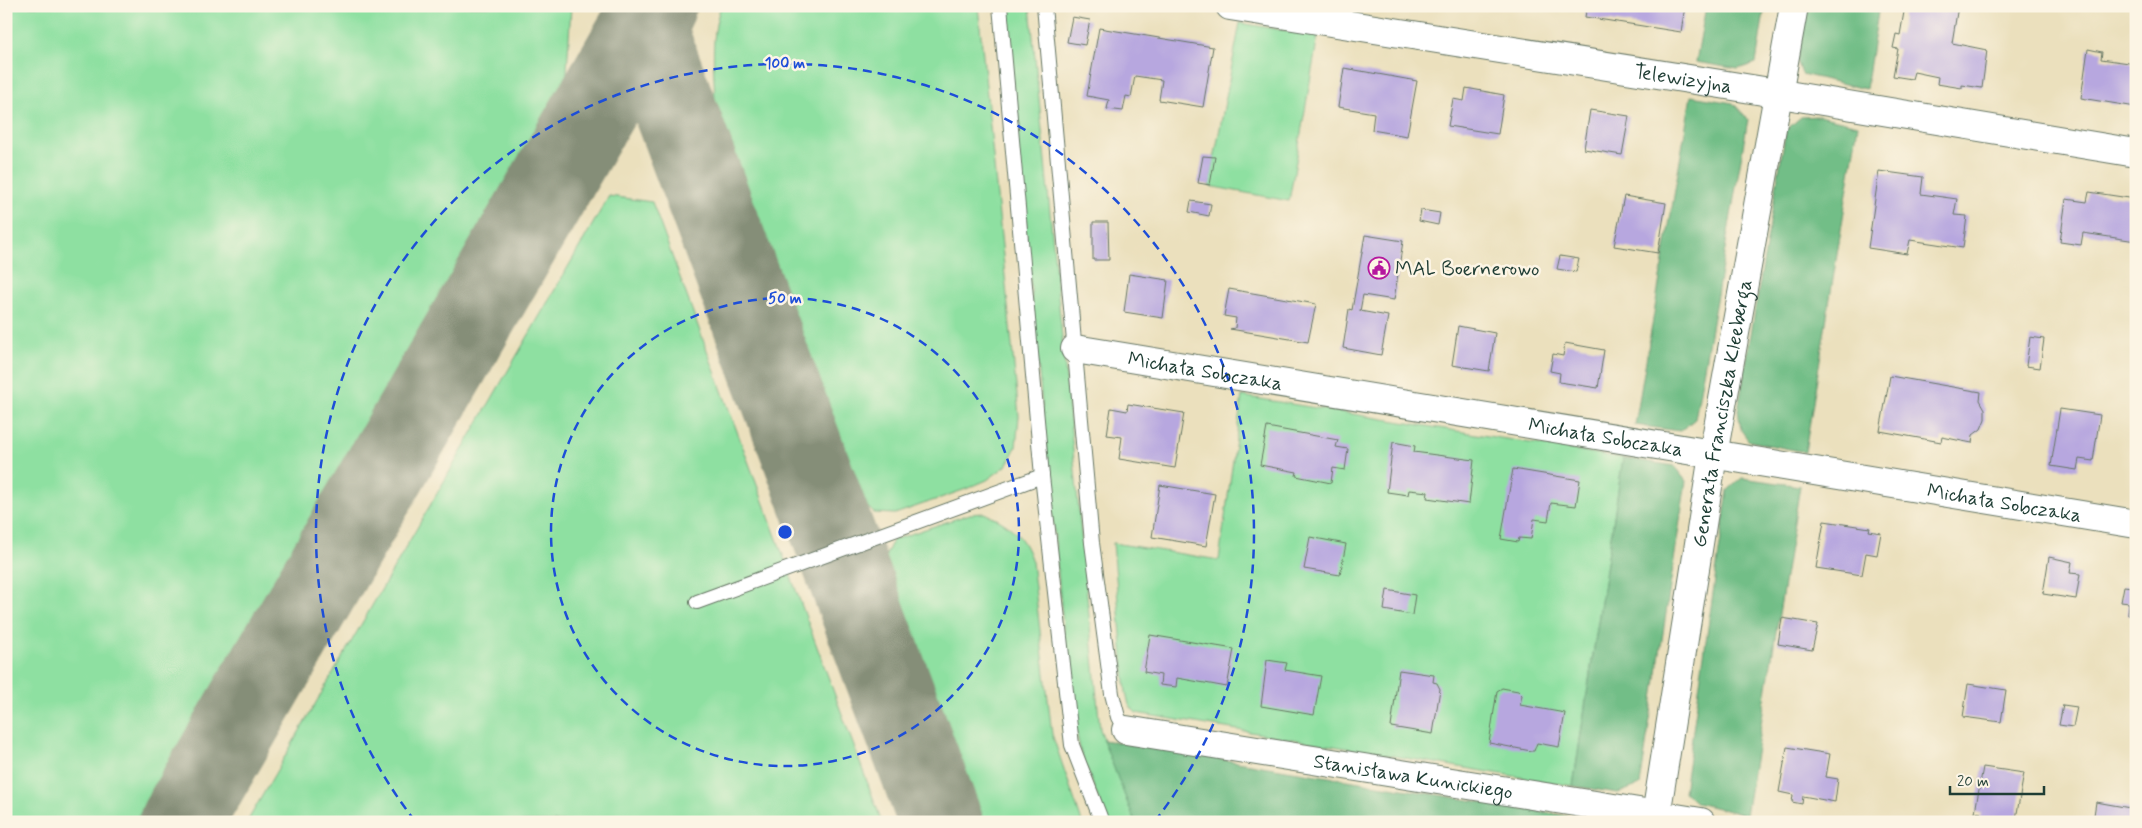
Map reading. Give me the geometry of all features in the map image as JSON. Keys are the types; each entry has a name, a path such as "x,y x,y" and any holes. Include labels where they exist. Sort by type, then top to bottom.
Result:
{"street":[{"name":"Telewizyjna","path":"1230,6 2136,153"},
{"name":"Generała Franciszka Kleeberga","path":"1655,818 1713,454 1780,95 1794,6"},
{"name":"Michała Sobczaka","path":"1075,349 2136,524"},
{"name":"Stanisława Kunickiego","path":"1126,730 1655,818 1701,822"}],"lane":[{"path":"1000,6 1042,476 1072,745 1102,822"},
{"path":"1044,6 1092,543 1112,694 1118,717 1126,730"},
{"path":"697,602 1042,476"}],"green space":[{"path":"6,6 571,6 566,86 135,822 6,822"},
{"path":"721,6 978,6 1019,416 1016,447 1006,466 987,480 895,514 874,513 862,502 715,102 714,41"},
{"path":"1004,6 1030,6 1100,729 1135,822 1107,822 1081,753 1071,709"},
{"path":"1706,6 1765,6 1756,63 1738,69 1696,62"},
{"path":"1806,6 1879,6 1866,89 1802,74 1797,60"},
{"path":"1240,23 1318,36 1289,201 1209,186"},
{"path":"1691,96 1733,103 1748,119 1695,419 1680,431 1635,425"},
{"path":"1819,116 1858,125 1805,452 1749,441 1741,430 1738,410 1786,130 1801,117"},
{"path":"609,196 652,202 882,822 247,822"},
{"path":"1242,396 1623,458 1573,786 1136,713 1129,705 1126,693 1113,543 1219,560"},
{"path":"1623,458 1674,466 1686,481 1640,785 1618,793 1573,786"},
{"path":"1742,478 1800,486 1746,815 1697,803 1684,792 1728,490"},
{"path":"984,513 1001,521 1020,538 1025,544 1032,562 1052,734 1082,822 984,822 885,557 893,540 970,514"},
{"path":"1103,740 1603,822 1135,822"}],"building":[{"path":"1587,6 1685,6 1681,32 1585,17"},
{"path":"1905,6 1958,6 1952,43 1987,50 1982,88 1962,85 1962,88 1937,84 1938,77 1914,72 1912,79 1893,76 1898,49 1893,48 1896,34 1900,35"},
{"path":"1072,17 1090,20 1085,45 1067,42"},
{"path":"1099,28 1213,47 1203,107 1159,100 1162,80 1135,76 1131,97 1126,96 1123,111 1107,109 1109,100 1087,96"},
{"path":"2088,49 2102,52 2101,59 2136,64 2136,107 2081,98"},
{"path":"1344,68 1417,81 1407,136 1372,130 1374,113 1338,107"},
{"path":"1466,88 1504,95 1498,134 1448,126 1453,99 1464,101"},
{"path":"1590,110 1629,116 1622,155 1584,149"},
{"path":"1203,156 1215,157 1210,185 1198,183"},
{"path":"1879,171 1923,177 1921,194 1957,199 1954,215 1967,216 1963,248 1910,240 1907,254 1868,248"},
{"path":"2089,192 2136,199 2136,241 2083,233 2081,245 2060,242 2066,199 2087,202"},
{"path":"1624,196 1666,203 1658,253 1614,246"},
{"path":"1191,201 1211,204 1209,216 1189,212"},
{"path":"1421,210 1440,213 1438,225 1419,221"},
{"path":"1093,222 1108,222 1109,260 1093,260"},
{"name":"MAL Boernerowo","path":"1365,235 1403,241 1394,300 1363,295 1360,311 1388,316 1381,355 1343,348 1349,309 1352,310"},
{"path":"1560,256 1579,259 1576,272 1557,269"},
{"path":"1129,274 1168,280 1163,318 1124,312"},
{"path":"1229,289 1316,304 1308,342 1230,329 1235,328 1236,318 1224,316"},
{"path":"1458,326 1495,333 1489,371 1452,365"},
{"path":"2030,337 2044,339 2040,368 2026,366"},
{"path":"1565,343 1604,350 1598,388 1559,382 1560,373 1550,371 1553,354 1563,356"},
{"path":"1890,376 1981,392 1980,400 1985,409 1985,419 1981,429 1973,435 1972,443 1942,437 1941,442 1880,431"},
{"path":"1128,404 1184,413 1175,468 1119,459 1122,437 1107,435 1111,408 1127,411"},
{"path":"2060,409 2100,415 2093,461 2079,459 2077,470 2051,466"},
{"path":"1267,427 1338,440 1336,447 1348,449 1345,470 1333,468 1331,483 1296,476 1297,472 1260,465"},
{"path":"1393,442 1415,446 1414,452 1474,460 1469,504 1427,498 1428,492 1409,490 1408,495 1387,492"},
{"path":"1513,469 1580,480 1576,506 1551,503 1548,521 1534,519 1531,539 1519,538 1518,542 1501,539"},
{"path":"1160,485 1215,494 1206,546 1152,537"},
{"path":"1824,521 1870,528 1869,531 1881,533 1877,555 1866,553 1862,575 1816,568"},
{"path":"1310,537 1346,544 1340,575 1304,569"},
{"path":"2049,557 2072,562 2070,573 2080,574 2076,599 2043,594"},
{"path":"2134,571 2136,572 2136,616 2128,615 2129,603 2121,602 2124,586 2132,587"},
{"path":"1387,590 1415,595 1412,615 1384,610"},
{"path":"1782,618 1818,624 1812,650 1778,644"},
{"path":"1150,635 1234,649 1227,687 1177,678 1176,687 1160,685 1161,675 1144,672"},
{"path":"1267,660 1287,663 1285,670 1321,676 1314,715 1261,706"},
{"path":"1399,670 1434,675 1433,682 1437,683 1440,689 1433,734 1391,727"},
{"path":"1968,684 2006,690 2001,722 1963,717"},
{"path":"1502,688 1518,691 1522,695 1520,705 1565,713 1559,747 1537,743 1534,751 1531,751 1489,743 1497,691"},
{"path":"2063,705 2077,707 2073,727 2059,725"},
{"path":"1787,747 1830,754 1826,777 1838,779 1835,802 1803,796 1802,804 1792,802 1793,795 1779,792"},
{"path":"1983,767 2024,773 2016,819 2011,818 2011,822 1979,822 1981,813 1975,812"},
{"path":"2096,802 2136,809 2136,822 2093,822"}],"taxiway":[{"path":"181,822 654,6"},
{"path":"643,24 941,822"}],"place":[{"name":"MAL Boernerowo","path":"1379,268"}]}
